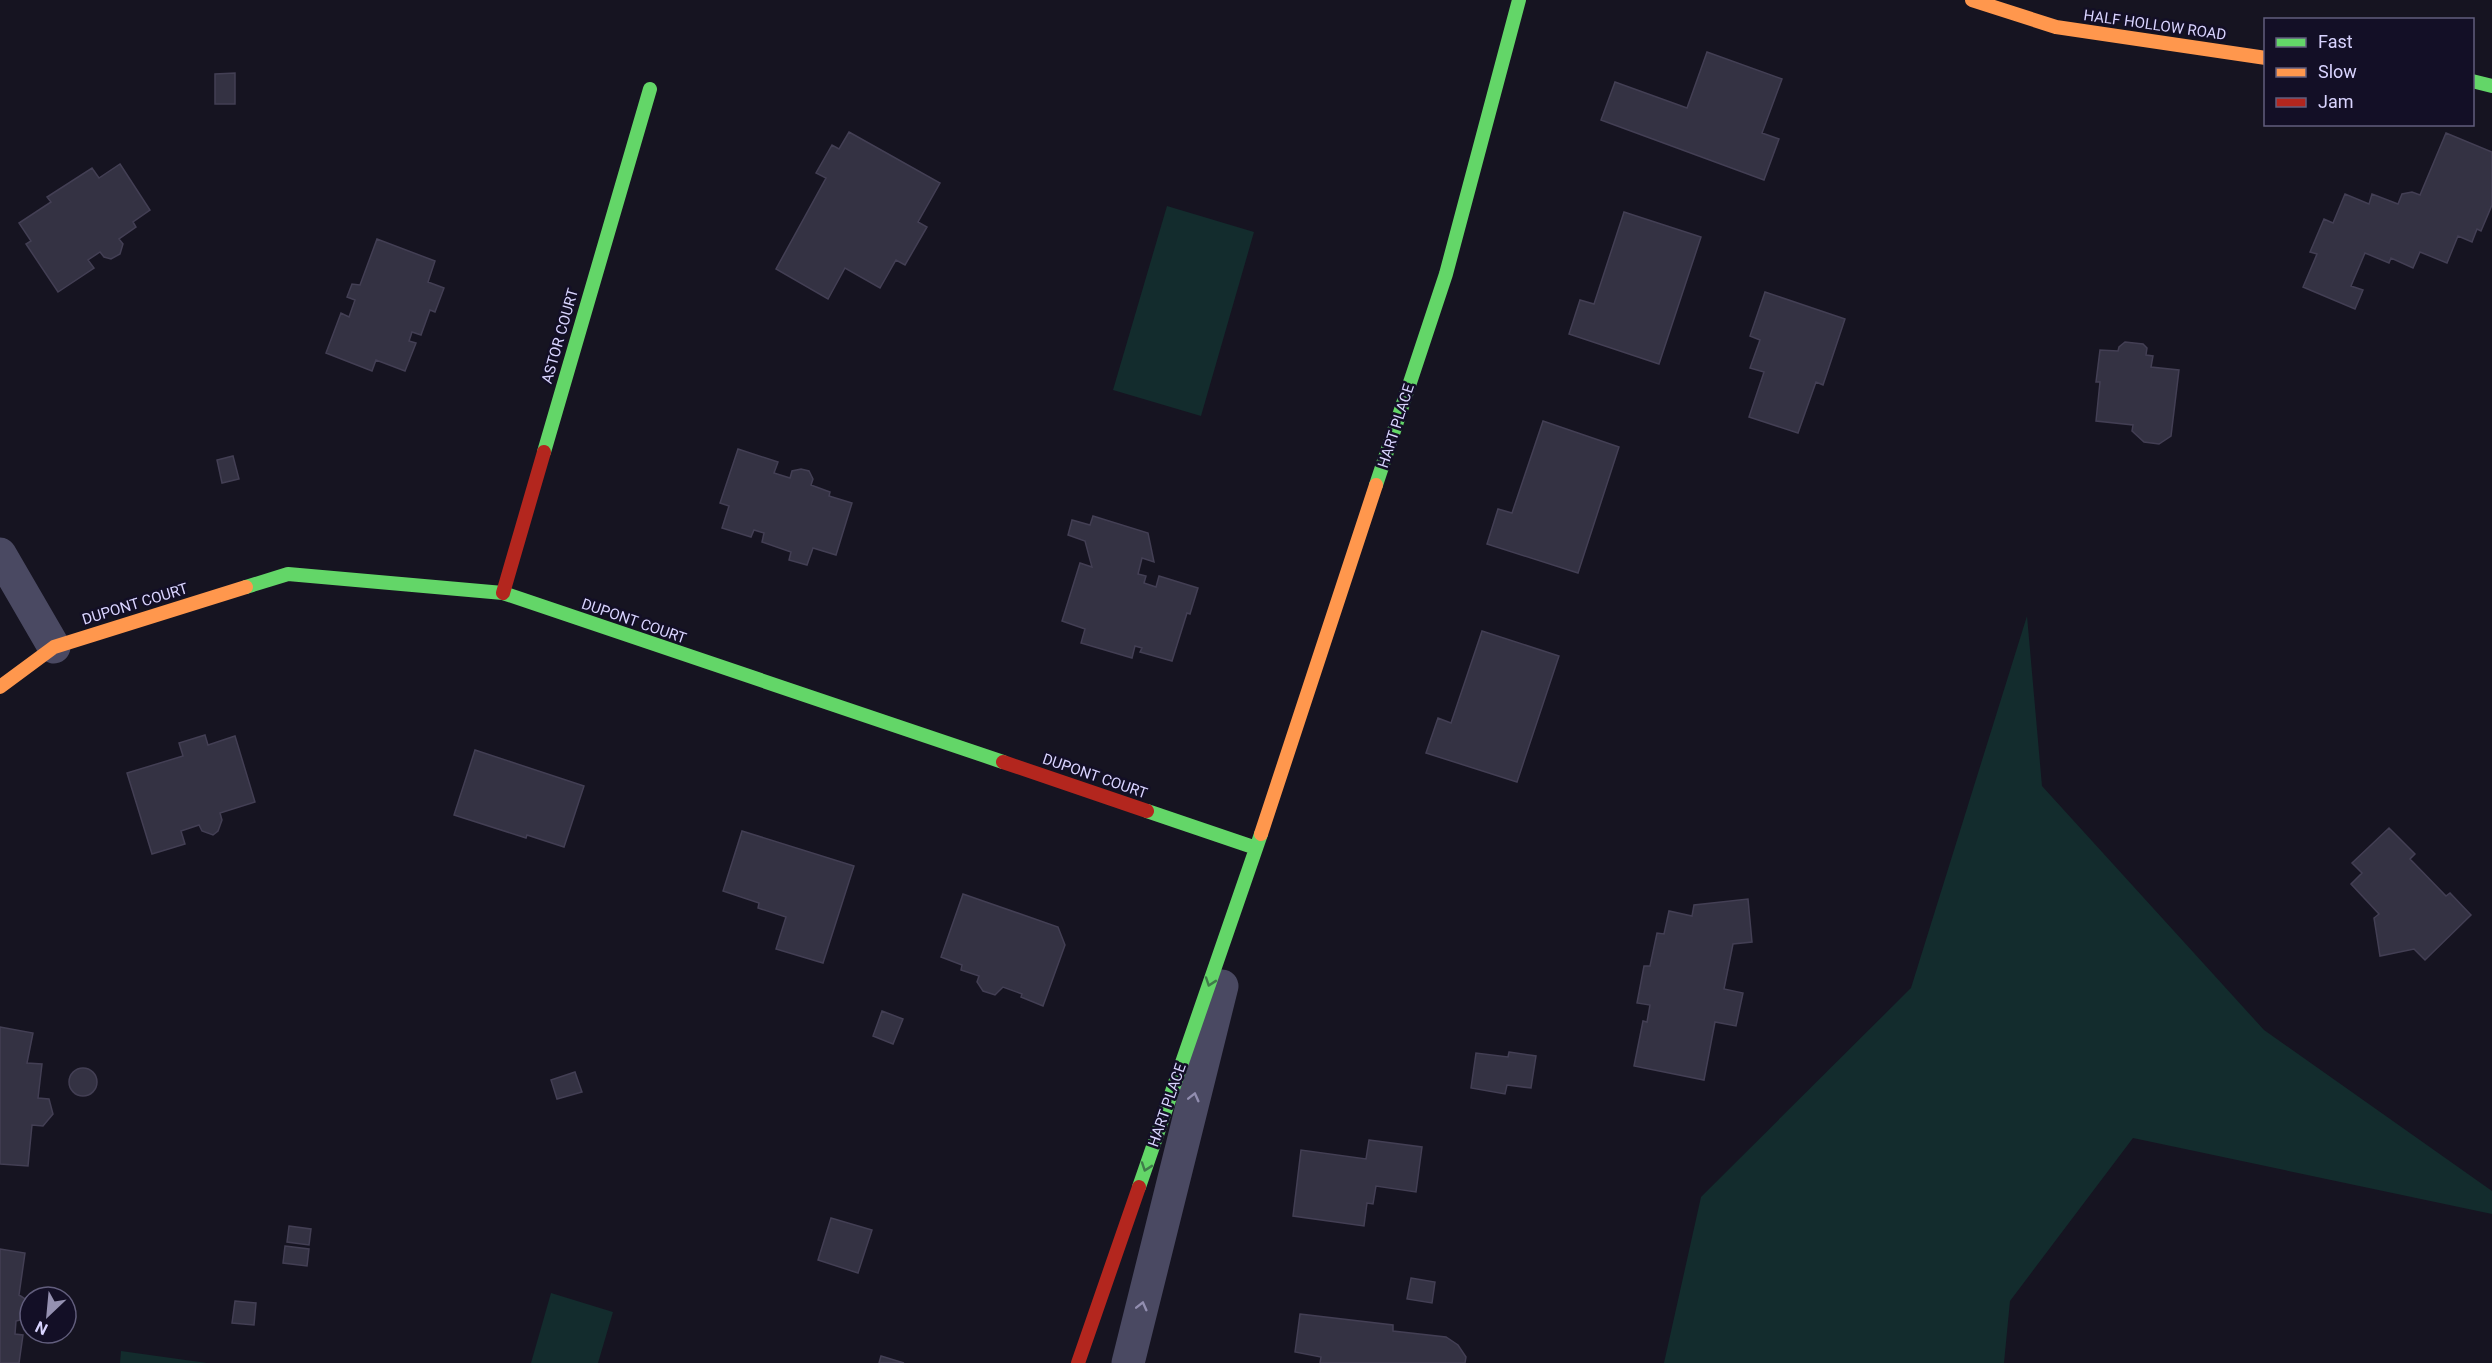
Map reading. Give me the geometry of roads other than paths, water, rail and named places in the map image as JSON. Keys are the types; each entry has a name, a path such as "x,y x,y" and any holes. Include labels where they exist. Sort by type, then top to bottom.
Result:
{"street":[{"name":"HART PLACE","path":"1078,1363 1256,848 1446,274 1519,0"},
{"name":"HALF HOLLOW ROAD","path":"1972,0 2056,27 2264,58"},
{"path":"2474,82 2492,86"},
{"name":"ASTOR COURT","path":"502,593 650,89"},
{"path":"0,554 54,647"},
{"name":"DUPONT COURT","path":"0,687 54,647 288,574 502,593 1256,848"},
{"name":"HART PLACE","path":"1128,1363 1256,848"}]}
